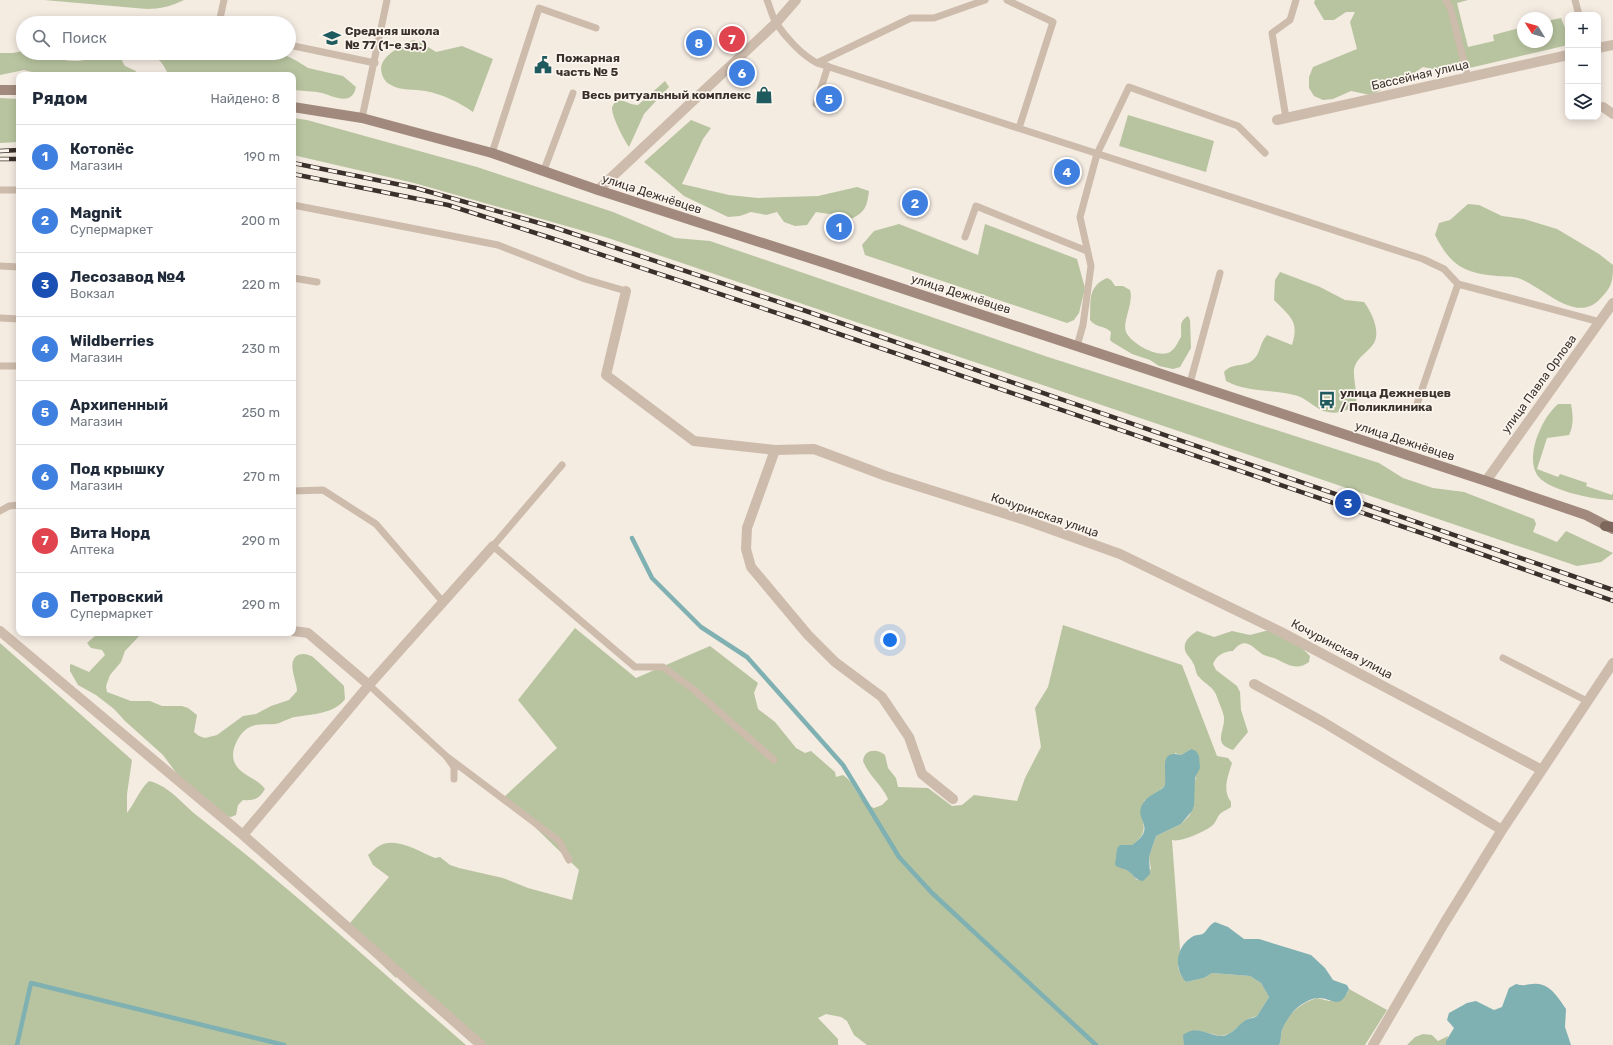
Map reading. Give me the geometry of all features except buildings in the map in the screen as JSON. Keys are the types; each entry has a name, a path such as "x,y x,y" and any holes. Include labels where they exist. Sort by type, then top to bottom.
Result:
{"main road":[{"path":"0,90 16,90"},
{"name":"улица Дежнёвцев","path":"296,107 362,118 492,153 598,190 1486,481 1586,515 1610,527"}],"street":[{"path":"598,190 776,23 796,0"},
{"path":"1601,47 1613,45"},
{"name":"Бассейная улица","path":"1281,119 1565,56"},
{"path":"1603,106 1613,114"},
{"name":"Кочуринская улица","path":"626,291 606,375 694,442 775,450 814,449 886,476 1025,520 1120,554 1276,629 1542,770"},
{"name":"улица Павла Орлова","path":"1486,481 1613,303"},
{"path":"775,450 747,528 746,549 751,567 808,635 835,662 882,697 909,737 922,774 953,799"},
{"path":"243,835 369,685 493,546"},
{"path":"0,630 243,835 481,1045"},
{"path":"296,631 308,633 369,685"},
{"path":"1373,1045 1445,922 1502,830 1613,663"},
{"path":"1254,684 1323,722 1502,830"}],"lane":[{"path":"221,16 224,0"},
{"path":"362,118 388,0"},
{"path":"766,0 776,23 799,50 808,58 817,63 1423,259 1444,269 1458,284 1600,322"},
{"path":"817,63 911,18 934,18 985,0"},
{"path":"1007,0 1054,22 1019,128"},
{"path":"1281,119 1272,33 1290,20 1296,0"},
{"path":"1446,0 1451,10 1468,78"},
{"path":"1575,0 1578,12"},
{"path":"492,153 539,8 596,28"},
{"path":"296,47 375,63"},
{"path":"816,104 828,66"},
{"path":"1077,346 1083,325 1091,266 1080,217 1097,154 1129,88 1238,126 1265,153"},
{"path":"544,170 573,93"},
{"path":"0,190 16,190"},
{"path":"296,206 498,246 585,279 626,291"},
{"path":"965,237 976,206 1088,251"},
{"path":"0,266 16,267"},
{"path":"1190,384 1220,273"},
{"path":"296,278 317,282"},
{"path":"1416,407 1458,284"},
{"path":"0,318 16,319"},
{"path":"0,366 16,366"},
{"path":"562,465 493,546 635,667 663,667 693,689 774,760"},
{"path":"296,491 323,490 376,524 443,602"},
{"path":"0,510 16,505"},
{"path":"1502,658 1587,701"},
{"path":"369,685 446,756 559,841 569,860"},
{"path":"446,756 454,767 454,779"}],"green space":[{"path":"44,0 184,0 166,7 147,9"},
{"path":"1315,0 1468,0 1457,3 1468,47 1494,41 1493,35 1517,29 1517,48 1553,48 1553,20 1561,18 1565,28 1565,46 1461,70 1442,71 1423,67 1405,79 1386,84 1379,91 1370,95 1351,91 1333,99 1323,100 1314,96 1309,88 1309,77 1313,67 1357,49 1350,22 1355,12 1346,12 1334,20 1324,20 1314,3"},
{"path":"413,40 422,43 436,52 462,46 493,59 473,112 444,96 431,92 395,87 385,80 382,76 381,68 386,57"},
{"path":"16,52 16,60 123,60 125,66 136,71 32,72 24,70 0,75 0,53"},
{"path":"158,60 295,60 308,68 343,76 356,87 351,97 342,99 319,92 296,90 296,72 167,72"},
{"path":"665,81 669,87 644,114 629,147 614,118 612,109 613,105 617,100 638,105"},
{"path":"0,98 16,99 16,142 0,143"},
{"path":"1128,115 1214,141 1206,172 1119,146"},
{"path":"296,118 307,120 477,167 613,212 675,238 710,241 1048,357 1379,463 1403,478 1433,488 1464,492 1534,519 1536,524 1533,532 1557,542 1566,531 1613,553 1601,562 1577,566 605,237 414,183 296,156"},
{"path":"691,120 711,128 703,139 682,184 729,195 758,198 818,196 857,187 869,191 866,205 859,214 851,219 841,213 829,214 816,212 807,225 795,226 784,222 777,212 766,215 751,212 740,216 728,217 684,196 644,162"},
{"path":"1468,204 1479,205 1502,216 1524,219 1557,229 1599,254 1613,265 1613,276 1609,288 1599,300 1590,306 1580,308 1569,306 1558,301 1518,278 1476,273 1460,266 1447,254 1435,235 1439,223 1450,220"},
{"path":"899,224 978,255 985,224 1077,259 1085,288 1079,313 1074,320 1067,323 865,255 862,245 874,231"},
{"path":"1280,272 1320,287 1345,300 1364,302 1370,311 1376,327 1376,338 1372,346 1360,358 1355,366 1355,406 1342,412 1328,412 1298,396 1280,392 1252,389 1234,385 1226,381 1224,372 1231,367 1246,364 1253,360 1267,335 1292,345 1295,330 1292,319 1274,300 1275,280"},
{"path":"1107,278 1111,280 1115,286 1123,286 1130,290 1131,295 1125,328 1126,332 1138,345 1150,351 1163,354 1170,352 1176,346 1181,337 1181,325 1188,316 1190,320 1191,348 1180,367 1173,369 1159,366 1150,360 1132,354 1110,340 1111,332 1106,328 1092,323 1090,320 1091,295 1096,286"},
{"path":"1558,404 1571,404 1573,420 1571,431 1569,435 1547,438 1537,469 1558,477 1560,474 1587,483 1586,486 1612,495 1613,492 1613,500 1583,496 1559,489 1541,479 1536,473 1533,465 1533,456 1536,440 1545,420"},
{"path":"1063,625 1182,665 1217,756 1228,758 1232,763 1226,788 1231,802 1231,807 1221,813 1213,825 1205,830 1181,840 1172,840 1180,949 1178,968 1186,982 1204,978 1212,973 1250,976 1261,983 1269,997 1257,1016 1248,1019 1229,1034 1220,1036 1196,1030 1184,1045 867,1045 854,1035 847,1021 841,1017 826,1014 818,1018 838,1039 838,1045 484,1045 396,969 396,978 345,929 389,877 373,865 368,855 379,846 387,843 408,846 435,858 440,857 450,865 459,868 503,878 528,888 572,900 579,870 504,797 557,748 518,700 575,628 636,678 710,646 758,683 754,693 758,709 775,722 796,748 805,753 811,751 835,772 836,777 843,775 848,779 863,801 874,808 882,805 888,799 863,761 866,754 871,751 878,751 885,755 888,768 896,778 898,787 928,788 952,806 962,805 974,795 1017,801 1025,778 1041,747 1035,708 1048,687","holes":["1191,749 1197,773 1194,784 1194,806 1189,816 1181,824 1156,836 1149,857 1151,869 1137,880 1125,869 1120,845 1132,845 1143,833 1144,827 1142,814 1144,801 1164,787 1175,753 1181,755"]},
{"path":"1269,630 1302,648 1310,656 1309,662 1300,666 1291,666 1262,654 1245,643 1237,646 1233,651 1218,656 1213,664 1216,670 1237,686 1240,692 1241,710 1248,732 1233,750 1221,741 1224,717 1216,694 1196,672 1194,665 1187,655 1185,644 1190,636 1197,631 1214,637 1232,631 1250,635"},
{"path":"95,636 139,636 125,651 121,662 110,675 106,686 107,692 131,701 150,701 162,706 182,706 188,708 197,715 194,732 205,738 217,735 243,716 256,714 271,706 289,700 297,691 292,667 295,658 300,654 306,654 313,657 344,686 345,699 335,708 323,712 292,718 275,724 256,725 246,729 239,737 235,746 233,752 234,761 240,770 262,785 265,789 256,799 243,800 238,805 236,815 231,817 226,816 180,778 163,755 125,721 114,709 96,695 78,685 70,671 70,665 71,664 89,672 105,655 102,650 91,648 87,643"},
{"path":"0,643 132,760 127,794 127,813 142,788 149,781 157,783 170,791 194,813 301,901 466,1045 0,1045"},
{"path":"1349,989 1387,1010 1365,1045 1279,1045 1281,1032 1285,1024 1291,1014 1300,1006 1317,998 1329,1001 1347,994"},
{"path":"1423,1034 1432,1035 1438,1041 1448,1036 1446,1045 1407,1045 1415,1037"}],"water":[{"path":"1191,749 1196,751 1199,756 1200,768 1195,778 1194,806 1192,811 1181,824 1156,836 1149,857 1150,874 1143,881 1140,880 1126,870 1115,865 1117,849 1120,845 1132,845 1140,839 1144,829 1140,811 1142,805 1149,797 1164,787 1165,764 1168,756 1173,754 1181,755"},
{"path":"1215,922 1228,927 1244,939 1259,939 1311,955 1325,968 1333,980 1347,985 1349,989 1339,1002 1316,998 1300,1005 1285,1024 1282,1030 1279,1045 1184,1045 1183,1035 1189,1032 1198,1030 1216,1036 1226,1035 1248,1019 1257,1016 1269,997 1261,983 1250,976 1212,973 1204,978 1186,982 1179,970 1178,964 1178,958 1182,946 1192,937 1204,933"},
{"path":"1516,984 1543,985 1554,993 1566,1009 1565,1027 1571,1045 1446,1045 1446,1041 1454,1028 1447,1020 1449,1013 1467,1003 1476,1001 1494,1010 1502,1007 1509,988"}],"waterway":[{"path":"632,538 652,578 701,627 747,657 843,765 899,857 932,893 1096,1045"},
{"path":"17,1045 31,983 284,1045"}],"railway":[{"path":"0,151 16,150"},
{"path":"0,159 16,159"},
{"path":"296,164 416,188 553,227 806,311 1613,590"},
{"path":"296,175 448,205 551,238 801,321 1439,539 1613,601"}],"place":[{"name":"Средняя школа № 77 (1-е зд.)","path":"332,38"},
{"name":"Вита Норд","path":"732,39"},
{"name":"Петровский","path":"699,43"},
{"name":"Пожарная часть № 5","path":"543,65"},
{"name":"Под крышку","path":"742,73"},
{"name":"Весь ритуальный комплекс","path":"764,95"},
{"name":"Архипенный","path":"829,99"},
{"name":"Wildberries","path":"1067,172"},
{"name":"Magnit","path":"915,203"},
{"name":"Котопёс","path":"839,227"},
{"name":"улица Дежневцев / Поликлиника","path":"1327,400"},
{"name":"Лесозавод №4","path":"1348,503"}]}
